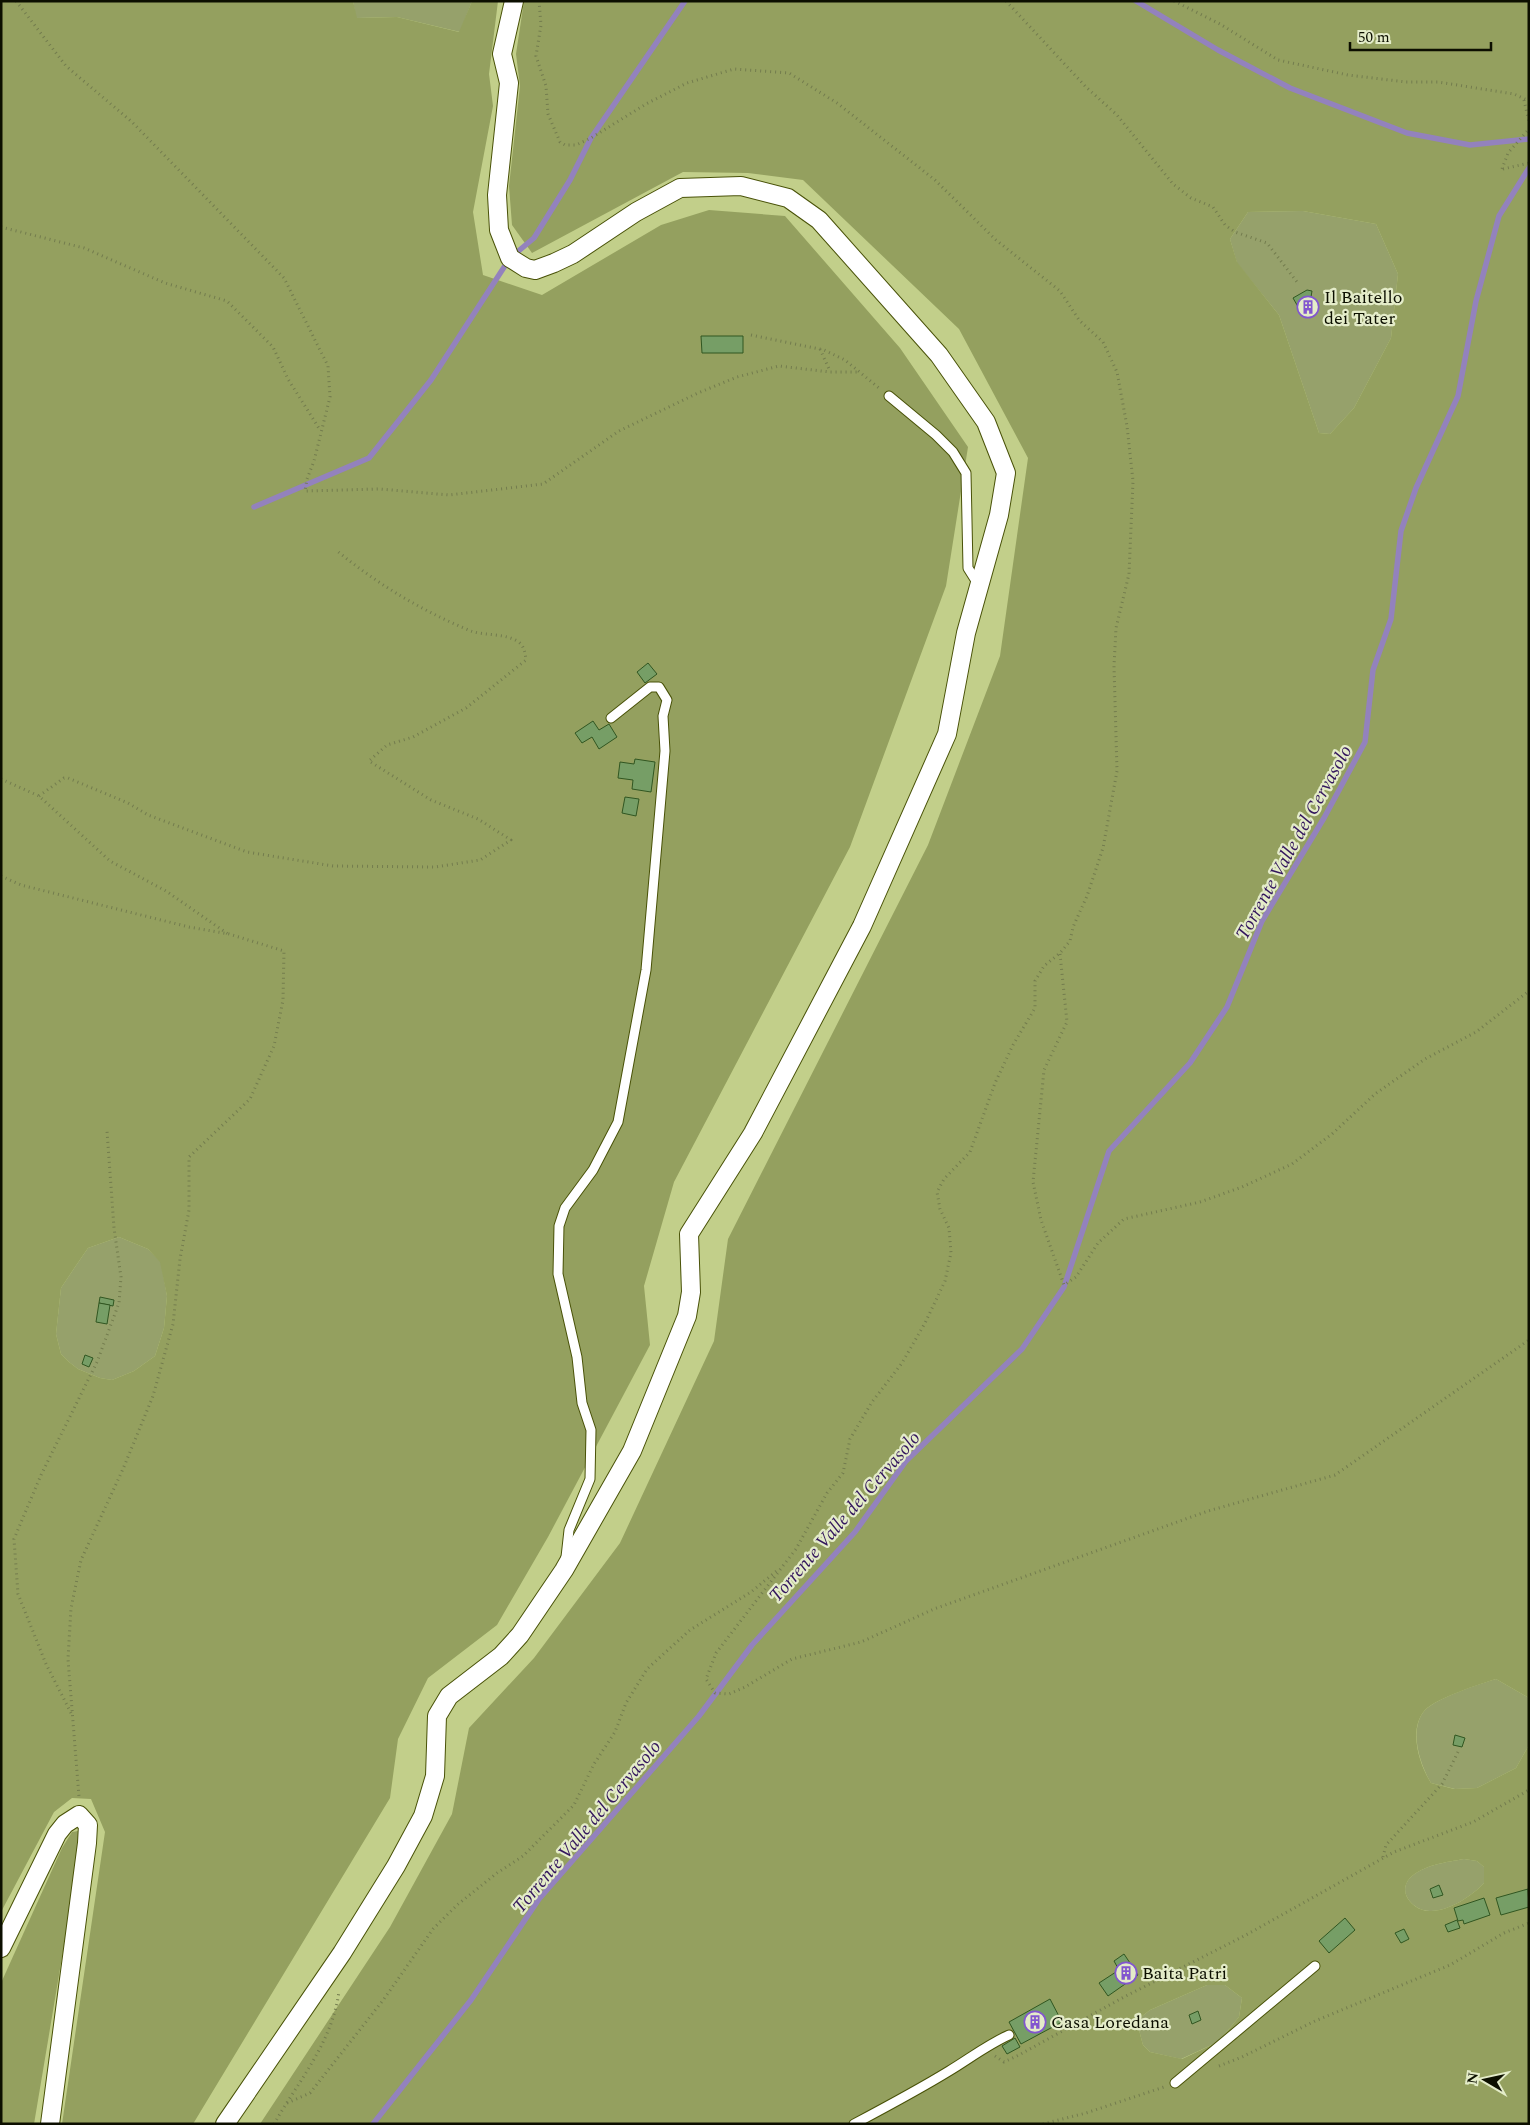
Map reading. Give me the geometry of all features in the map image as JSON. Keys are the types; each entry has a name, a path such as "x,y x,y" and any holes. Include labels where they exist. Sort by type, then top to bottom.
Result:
{"street":[{"path":"225,2124 342,1953 396,1866 423,1816 435,1776 438,1716 449,1696 501,1656 520,1635 564,1570 632,1451 687,1316 691,1292 689,1234 754,1133 862,926 947,734 966,633 999,515 1006,473 986,422 940,355 871,275 819,220 788,198 741,186 680,188 636,212 573,254 554,263 535,270 526,268 510,258 499,230 497,195 509,83 502,54 514,1"},
{"path":"1,1948 56,1834 65,1824 79,1815 88,1825 88,1843 50,2124"}],"lane":[{"path":"890,396 953,452 966,473 968,568 980,586"},
{"path":"564,1570 569,1530 590,1479 591,1430 582,1403 576,1357 558,1274 559,1226 565,1208 593,1170 618,1122 646,970 664,751 663,716 667,700 659,687 650,687 611,718"},
{"path":"1175,2082 1315,1966"},
{"path":"854,2124 912,2094 982,2048 1009,2035"}],"path":[{"path":"16,1 66,66 132,122 284,278 328,366 330,397 320,430 306,491 380,489 449,495 543,484 619,431 698,393 738,377 779,366 830,372 860,372"},
{"path":"1006,1 1086,87 1117,115 1173,184 1191,198 1214,207 1225,225 1235,232 1267,243 1297,282"},
{"path":"1174,1 1220,24 1278,60 1348,75 1406,82 1438,82 1514,94 1529,101"},
{"path":"1524,99 1529,122"},
{"path":"1529,128 1508,153 1502,169 1529,163"},
{"path":"3,229 84,248 165,282 227,302 272,346 288,379 320,430"},
{"path":"751,335 820,349 846,360 890,396"},
{"path":"820,349 830,372"},
{"path":"38,796 64,778 68,778 128,802 148,815 247,852 333,866 435,867 480,860 511,840 478,819 431,800 369,761 387,745 413,737 466,708 526,660 524,648 516,640 474,632 395,593 363,573 336,550"},
{"path":"1,779 38,796 110,861 166,891 229,934"},
{"path":"1,876 21,884 190,927 229,934 284,951 283,1000 274,1046 250,1099 189,1158 189,1210 180,1259 174,1324 153,1396 123,1469 81,1560 71,1608 68,1659 71,1714 78,1778 79,1815"},
{"path":"1529,991 1476,1032 1424,1059 1374,1094 1332,1134 1292,1164 1242,1187 1200,1202 1124,1218 1098,1243 1076,1277 1064,1285 1041,1220 1033,1182 1044,1070 1067,1022 1060,953 1044,966 1035,981 1035,1008 1012,1045 995,1083 970,1152 944,1179 937,1192 940,1209 949,1228 951,1253 945,1281 925,1323 902,1363 872,1402 850,1439 843,1473 827,1493 796,1548 716,1652 706,1678 715,1693 729,1694 745,1687 792,1659 861,1642 934,1609 1208,1511 1335,1474 1529,1340"},
{"path":"71,1714 46,1664 18,1594 14,1539 41,1475 97,1362 118,1303 121,1277 114,1228 107,1131"},
{"path":"287,2103 310,2093 384,1999 433,1929 457,1905 497,1873 524,1856 574,1805 594,1764 615,1732 626,1703 647,1670 690,1630 751,1592 784,1564"},
{"path":"1383,1858 1386,1845 1442,1784 1458,1752"},
{"path":"982,2048 1004,2062 1019,2055 1124,1997 1246,1935 1383,1858 1473,1822 1529,1790"},
{"path":"1216,2067 1242,2057 1315,2021 1450,1965 1504,1933 1529,1922"},
{"path":"274,2124 314,2061 330,2027 338,1994"},
{"path":"1042,2124 1086,2113 1175,2082"}],"green space":[{"path":"1,1 353,1 357,18 397,17 459,32 472,1 498,1 489,74 493,106 473,212 483,275 542,295 661,225 709,210 785,216 900,348 968,447 946,586 850,847 674,1182 644,1286 650,1345 548,1537 497,1625 428,1678 398,1739 390,1798 193,2124 62,2124 105,1832 91,1799 72,1798 54,1812 1,1912","holes":["119,1237 148,1249 160,1262 167,1296 164,1328 155,1356 134,1371 112,1380 100,1378 78,1369 61,1354 56,1334 61,1288 88,1248"]},
{"path":"353,1 472,1 460,32 397,17 356,18"},
{"path":"524,1 1529,1 1529,1698 1496,1679 1480,1684 1431,1705 1420,1718 1416,1736 1419,1757 1431,1783 1454,1789 1477,1788 1516,1768 1529,1745 1529,2124 260,2124 390,1927 452,1814 469,1728 534,1658 620,1543 714,1341 728,1239 928,845 1000,656 1028,458 959,329 803,180 748,173 683,172 532,253 512,225 509,186 520,86 516,54","holes":["1303,211 1376,224 1398,274 1391,338 1354,408 1330,434 1319,433 1279,315 1237,262 1230,239 1248,212","1464,1859 1477,1861 1484,1867 1484,1883 1453,1906 1431,1911 1414,1905 1409,1900 1405,1890 1410,1878 1428,1867","1207,1985 1225,1985 1242,1998 1239,2017 1218,2042 1182,2059 1150,2052 1143,2045 1139,2030 1141,2017 1150,2010"]},
{"path":"1303,211 1376,224 1398,274 1391,338 1354,408 1330,434 1319,433 1279,315 1237,263 1230,239 1248,212"},
{"path":"119,1237 148,1249 161,1262 167,1296 164,1328 155,1356 134,1371 112,1380 100,1378 78,1369 69,1362 61,1354 56,1334 61,1288 88,1248"},
{"path":"1496,1679 1529,1698 1529,1745 1516,1768 1477,1788 1455,1789 1431,1783 1423,1767 1417,1737 1417,1727 1425,1710 1431,1705 1459,1692"},
{"path":"78,1831 81,1844 34,2124 1,2124 1,1983 62,1848 72,1832"},
{"path":"1464,1859 1477,1861 1484,1867 1484,1883 1473,1893 1453,1906 1431,1911 1419,1908 1409,1900 1405,1890 1406,1884 1415,1874 1436,1865"},
{"path":"1207,1985 1225,1985 1242,1998 1239,2017 1218,2042 1181,2059 1150,2052 1143,2045 1139,2030 1141,2017 1150,2010"}],"building":[{"name":"Il Baitello dei Tater","path":"1307,290 1312,291 1311,297 1297,305 1293,298"},
{"name":"Il Baitello dei Tater","path":"1311,297 1318,308 1304,317 1297,305"},
{"path":"701,336 743,336 743,353 702,353"},
{"path":"648,663 657,674 645,683 637,672"},
{"path":"593,721 599,730 609,724 617,737 599,749 592,737 582,743 575,733"},
{"path":"635,759 655,762 651,792 632,789 633,780 618,778 620,762 634,764"},
{"path":"625,797 639,799 636,816 622,813"},
{"path":"100,1297 114,1300 113,1306 99,1303"},
{"path":"99,1303 110,1305 107,1324 96,1322"},
{"path":"85,1355 93,1358 89,1367 82,1364"},
{"path":"1455,1735 1465,1738 1462,1747 1453,1745"},
{"path":"1439,1885 1443,1895 1433,1898 1430,1889"},
{"path":"1528,1889 1529,1907 1501,1915 1496,1898"},
{"path":"1484,1898 1490,1915 1464,1924 1463,1920 1458,1921 1454,1908"},
{"path":"1345,1918 1355,1930 1329,1953 1319,1941"},
{"path":"1457,1920 1460,1928 1448,1932 1445,1925"},
{"path":"1404,1929 1409,1939 1401,1943 1395,1933"},
{"name":"Baita Patri","path":"1124,1954 1138,1975 1108,1996 1099,1983 1119,1970 1114,1961"},
{"name":"Casa Loredana","path":"1050,1999 1062,2022 1021,2044 1009,2022"},
{"path":"1198,2011 1201,2020 1192,2024 1189,2015"},
{"path":"1015,2038 1020,2047 1007,2054 1002,2046"}],"waterway":[{"path":"254,507 369,458 431,380 510,258 534,238 570,180 591,138 685,1"},
{"path":"1136,1 1218,50 1290,88 1407,133 1470,145 1529,139"},
{"name":"Torrente Valle del Cervasolo","path":"373,2124 471,2000 539,1899 699,1716 752,1645 855,1532 906,1461 1022,1349 1064,1287 1109,1151 1190,1063 1227,1007 1262,921 1324,818 1365,742 1373,670 1391,619 1401,531 1416,488 1458,396 1476,301 1499,216 1529,168"}],"place":[{"name":"Il Baitello dei Tater","path":"1308,307"},
{"name":"Baita Patri","path":"1126,1973"},
{"name":"Casa Loredana","path":"1035,2022"}]}
